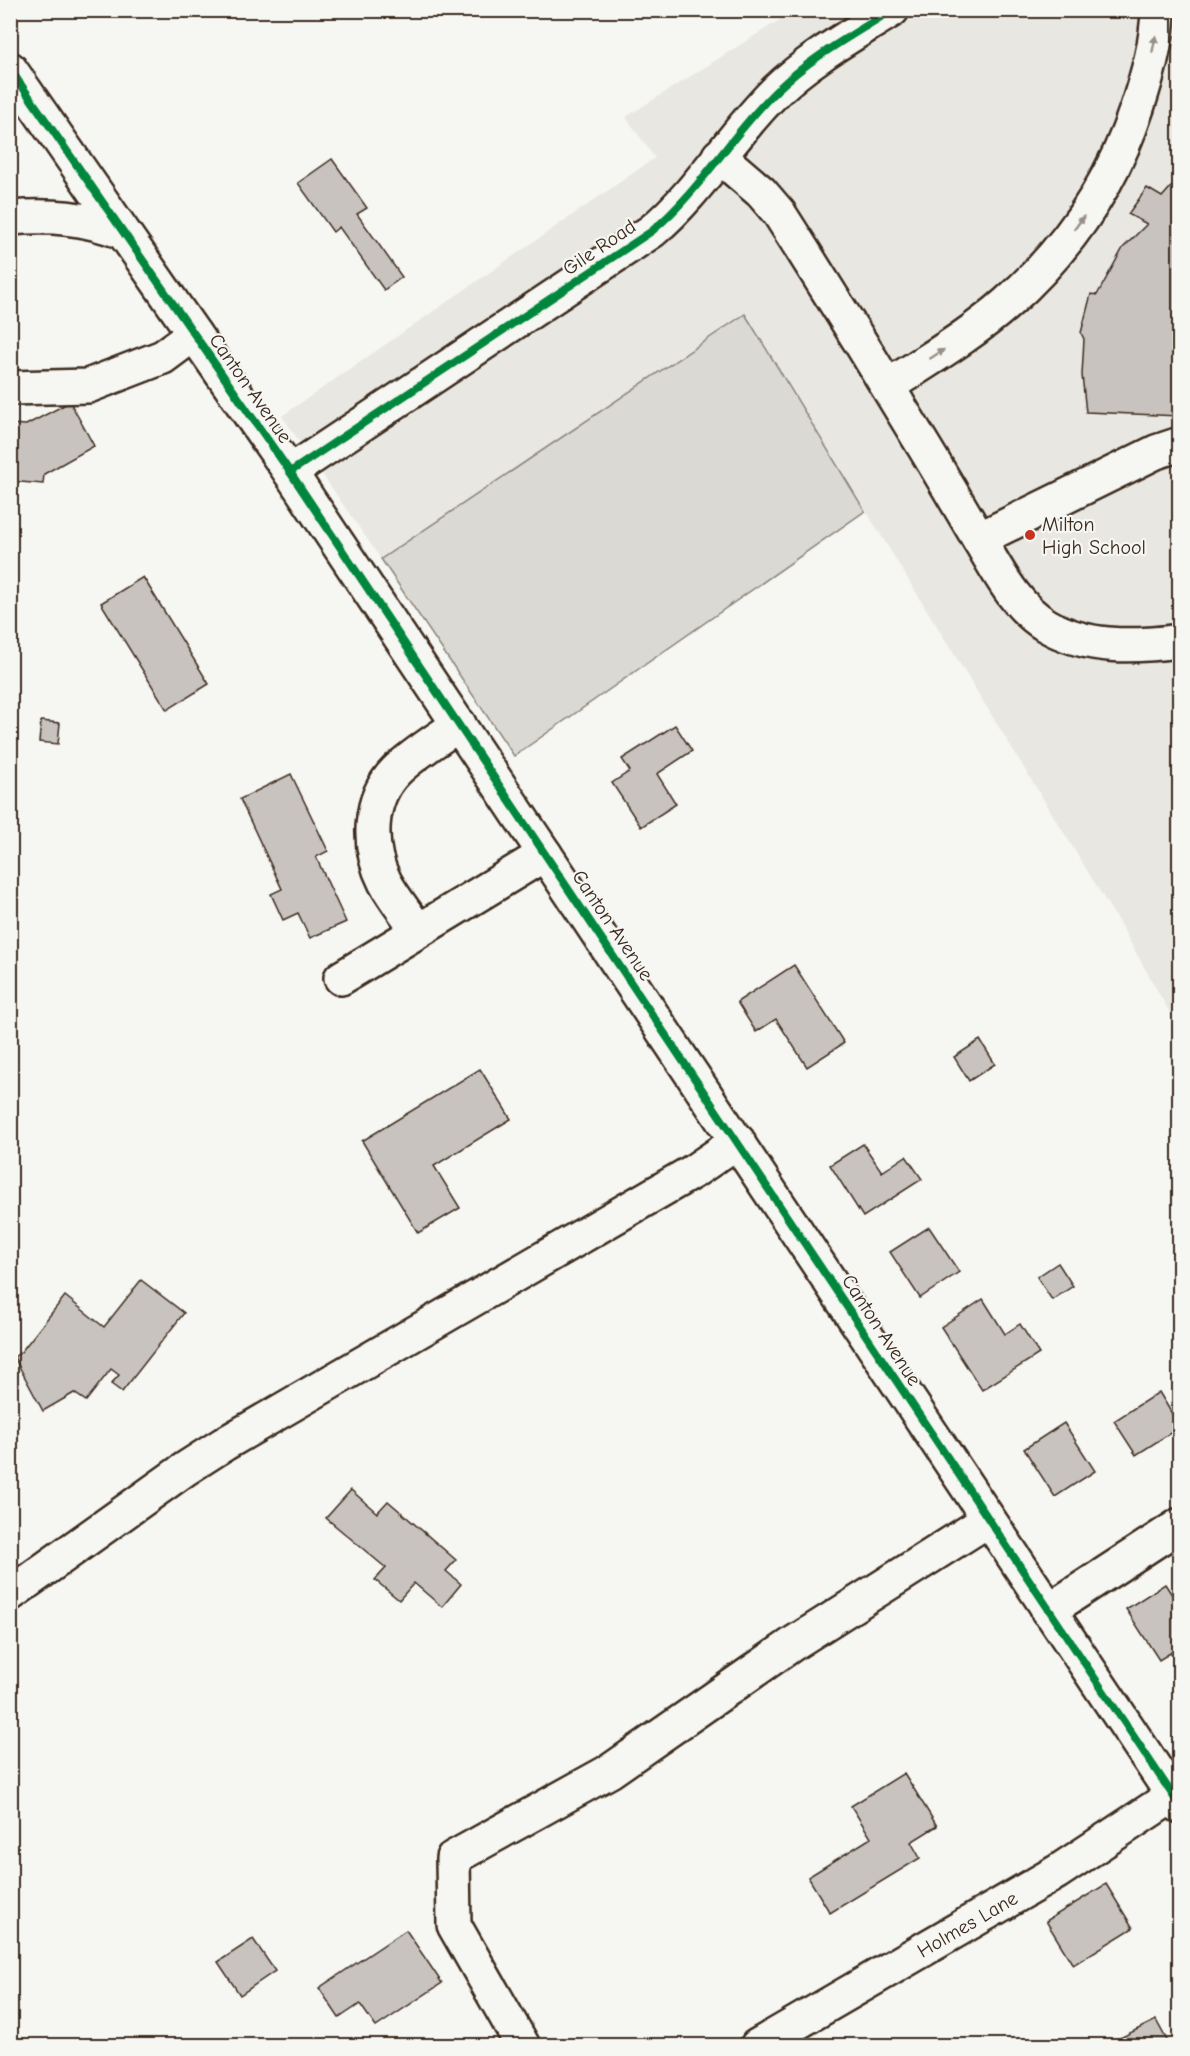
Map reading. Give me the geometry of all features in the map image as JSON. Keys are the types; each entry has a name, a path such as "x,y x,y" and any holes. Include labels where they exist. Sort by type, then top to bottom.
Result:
{"main road":[{"name":"Gile Road","path":"290,472 643,237 679,206 776,91 858,20 892,10"},
{"path":"888,386 961,338 1007,303 1051,260 1088,211 1120,153 1134,116 1152,52 1158,10"},
{"name":"Canton Avenue","path":"10,69 290,472 1176,1801"},
{"path":"719,156 761,192 779,213 888,386 979,539 1012,591 1034,617 1045,625 1071,636 1112,645 1144,646 1179,641"},
{"path":"10,218 55,216 81,219 122,232"},
{"path":"10,388 88,386 163,357 194,334"},
{"path":"979,539 1156,452 1179,444"},
{"path":"418,931 385,881 374,849 374,817 380,792 396,770 459,724"},
{"path":"341,978 545,854"},
{"path":"10,1594 185,1469 234,1438 694,1171 738,1142"},
{"path":"523,2046 454,1925 453,1858 610,1771 794,1643 988,1520"},
{"path":"1048,1611 1179,1525"},
{"name":"Holmes Lane","path":"757,2046 1176,1801"}],"shaded area":[{"name":"Milton High School","path":"794,11 1179,11 1179,1029 1120,924 745,314 381,559 282,416 655,158 626,117"},
{"path":"745,314 865,511 514,756 381,559"}],"building":[{"path":"332,159 367,208 357,214 402,277 384,290 339,227 333,232 298,183"},
{"path":"1180,184 1180,416 1086,412 1082,375 1084,339 1081,333 1091,294 1097,295 1123,248 1147,224 1128,214 1147,188 1162,197 1171,187"},
{"path":"70,402 94,446 44,474 43,484 10,481 10,424 26,425"},
{"path":"143,577 209,684 167,710 101,603"},
{"path":"41,721 60,723 58,744 39,742"},
{"path":"675,725 692,751 657,774 676,804 641,827 612,783 630,771 622,759"},
{"path":"291,774 328,851 316,857 346,922 310,938 298,913 283,920 271,894 282,889 240,799"},
{"path":"794,965 844,1043 807,1067 776,1019 756,1032 737,1002"},
{"path":"980,1040 995,1064 969,1081 954,1057"},
{"path":"480,1069 511,1119 434,1166 460,1208 418,1233 362,1141"},
{"path":"863,1144 882,1172 906,1156 922,1179 863,1217 830,1165"},
{"path":"929,1227 959,1272 920,1298 890,1252"},
{"path":"1058,1263 1073,1286 1052,1300 1037,1277"},
{"path":"141,1280 184,1313 122,1392 111,1384 119,1375 111,1369 86,1401 74,1393 43,1411 14,1357 21,1352 65,1296 104,1327"},
{"path":"983,1299 1005,1334 1020,1324 1039,1354 982,1390 941,1327"},
{"path":"1159,1392 1180,1427 1136,1455 1114,1421"},
{"path":"1064,1423 1095,1471 1055,1497 1024,1449"},
{"path":"351,1490 377,1513 388,1501 456,1560 446,1571 461,1584 442,1607 414,1583 399,1600 375,1580 386,1568 326,1518"},
{"path":"1165,1584 1180,1607 1180,1647 1159,1660 1126,1609"},
{"path":"904,1773 937,1826 911,1842 920,1858 830,1913 808,1877 871,1838 851,1806"},
{"path":"1106,1884 1133,1928 1073,1965 1046,1921"},
{"path":"406,1930 442,1983 376,2027 360,2004 339,2018 319,1988"},
{"path":"253,1939 275,1971 240,1995 218,1962"},
{"path":"1156,2020 1170,2046 1109,2046 1108,2044"}],"cycle path":[{"path":"290,472 652,231 685,198 744,126 789,79 817,57 892,10"},
{"path":"10,69 290,472 1180,1806"}],"place":[{"name":"Milton High School","path":"1030,535"}]}
